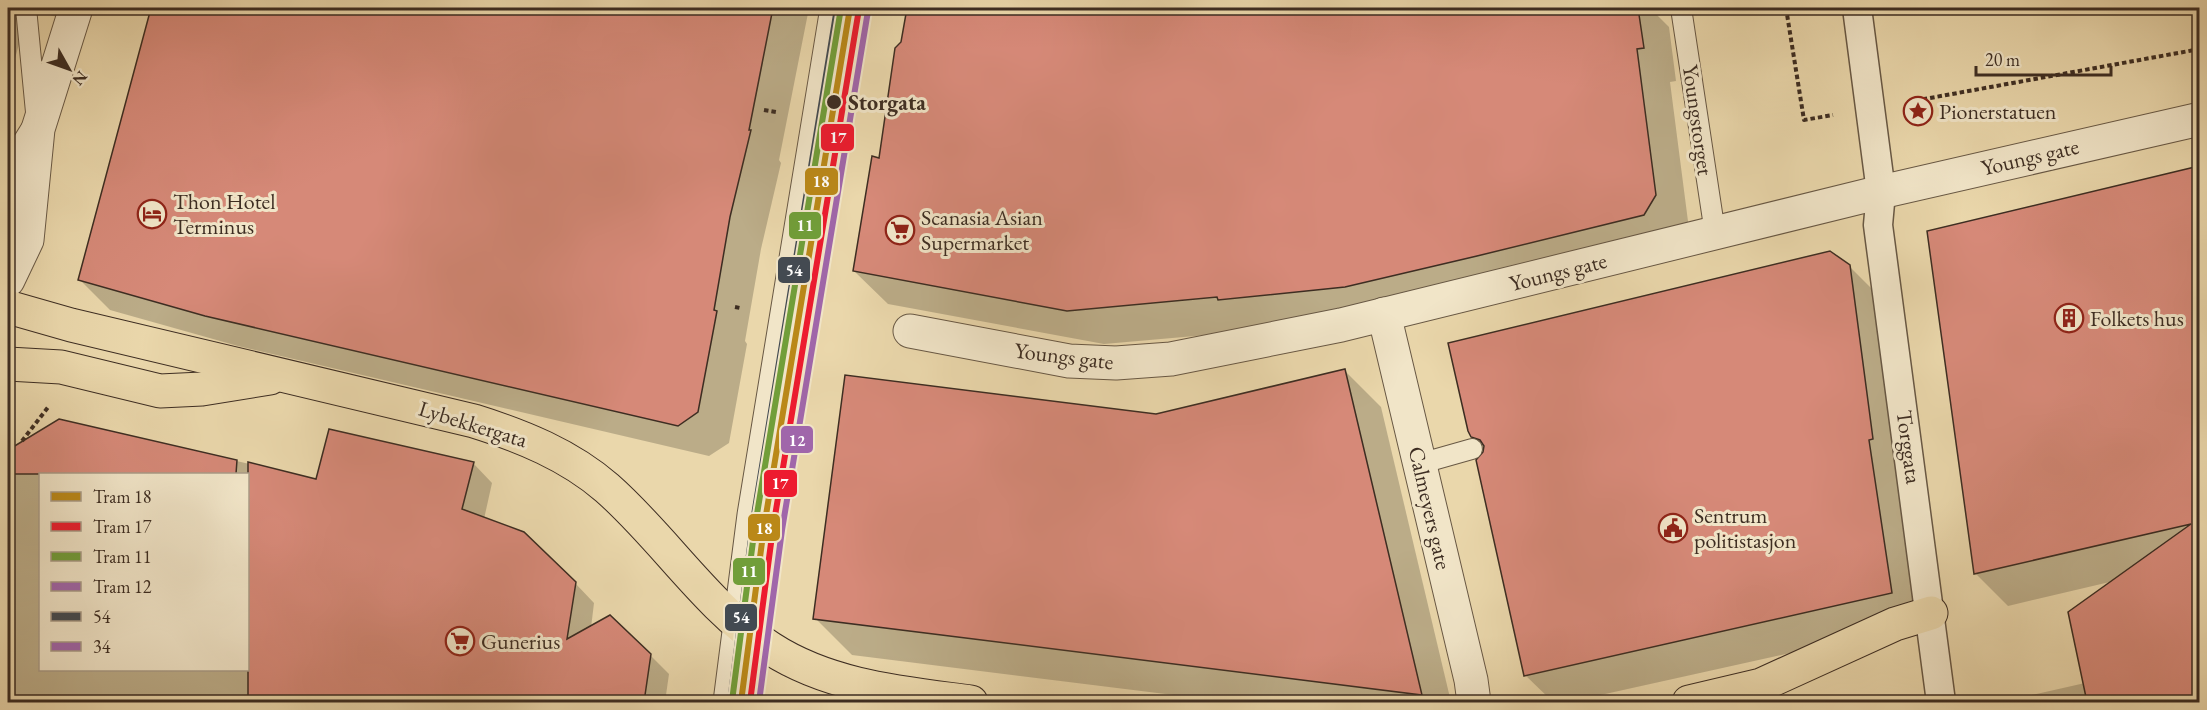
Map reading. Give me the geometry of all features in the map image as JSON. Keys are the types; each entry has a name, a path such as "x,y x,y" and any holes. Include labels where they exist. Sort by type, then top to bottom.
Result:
{"highway":[{"name":"Lybekkergata","path":"8,307 71,325 474,421 507,431 546,449 606,488 739,624 771,648 807,668 835,678 895,692 971,702"},
{"name":"Lybekkergata","path":"8,363 61,367 160,391 202,389 283,375"},
{"path":"1689,702 1761,685 1885,628 1931,613"}],"street":[{"path":"8,280 27,240 38,129 76,8"},
{"path":"730,702 756,503 837,8"},
{"path":"1857,8 1881,192"},
{"name":"Youngs gate","path":"910,331 1069,361 1116,363 1171,358 1384,314 1881,192 2199,119"},
{"path":"8,178 38,129"},
{"name":"Torggata","path":"1881,192 1878,225 1941,702"},
{"name":"Calmeyers gate","path":"1384,314 1471,680 1474,702"}],"lane":[{"path":"26,8 38,129"},
{"name":"Youngstorget","path":"1681,8 1715,233"},
{"path":"1419,465 1472,449"}],"path":[{"path":"1786,8 1804,120 2199,49"},
{"path":"2184,8 2199,14"},
{"path":"764,110 776,112"},
{"path":"22,441 51,404"}],"building":[{"path":"151,8 773,8 749,130 751,130 730,217 714,310 717,311 698,412 678,426 205,316 78,280"},
{"path":"907,8 1638,8 1644,48 1637,49 1656,195 1644,215 1477,256 1345,287 1218,300 1217,297 1067,311 853,271 872,156 879,158 895,48 901,42"},
{"name":"Folkets hus","path":"2199,166 2199,702 2087,702 2068,612 2191,524 1974,574 1927,231"},
{"path":"1830,251 1850,265 1873,439 1869,440 1892,593 1524,676 1476,460 1483,452 1484,446 1480,440 1471,437 1468,431 1448,343"},
{"path":"1345,369 1422,695 813,619 845,375 1156,414"},
{"path":"59,419 237,460 236,473 8,474 8,450"},
{"path":"329,429 474,462 462,509 524,532 576,582 567,639 610,615 651,654 644,702 248,702 248,462 316,479"}],"tram line":[{"name":"11","path":"732,701 755,526 841,8"},
{"name":"18","path":"741,702 764,527 850,8"},
{"name":"17","path":"750,702 773,528 859,9"},
{"name":"12","path":"759,702 782,530 868,11"}],"transit line":[{"name":"54","path":"730,702 754,515 837,8"},
{"name":"34","path":"739,702 763,516 846,9"}],"place":[{"name":"Storgata","path":"834,102"},
{"name":"Pionerstatuen","path":"1918,111"},
{"name":"Thon Hotel Terminus","path":"152,214"},
{"name":"Scanasia Asian Supermarket","path":"900,230"},
{"name":"Folkets hus","path":"2069,318"},
{"name":"Sentrum politistasjon","path":"1673,528"},
{"name":"Gunerius","path":"460,641"}]}
